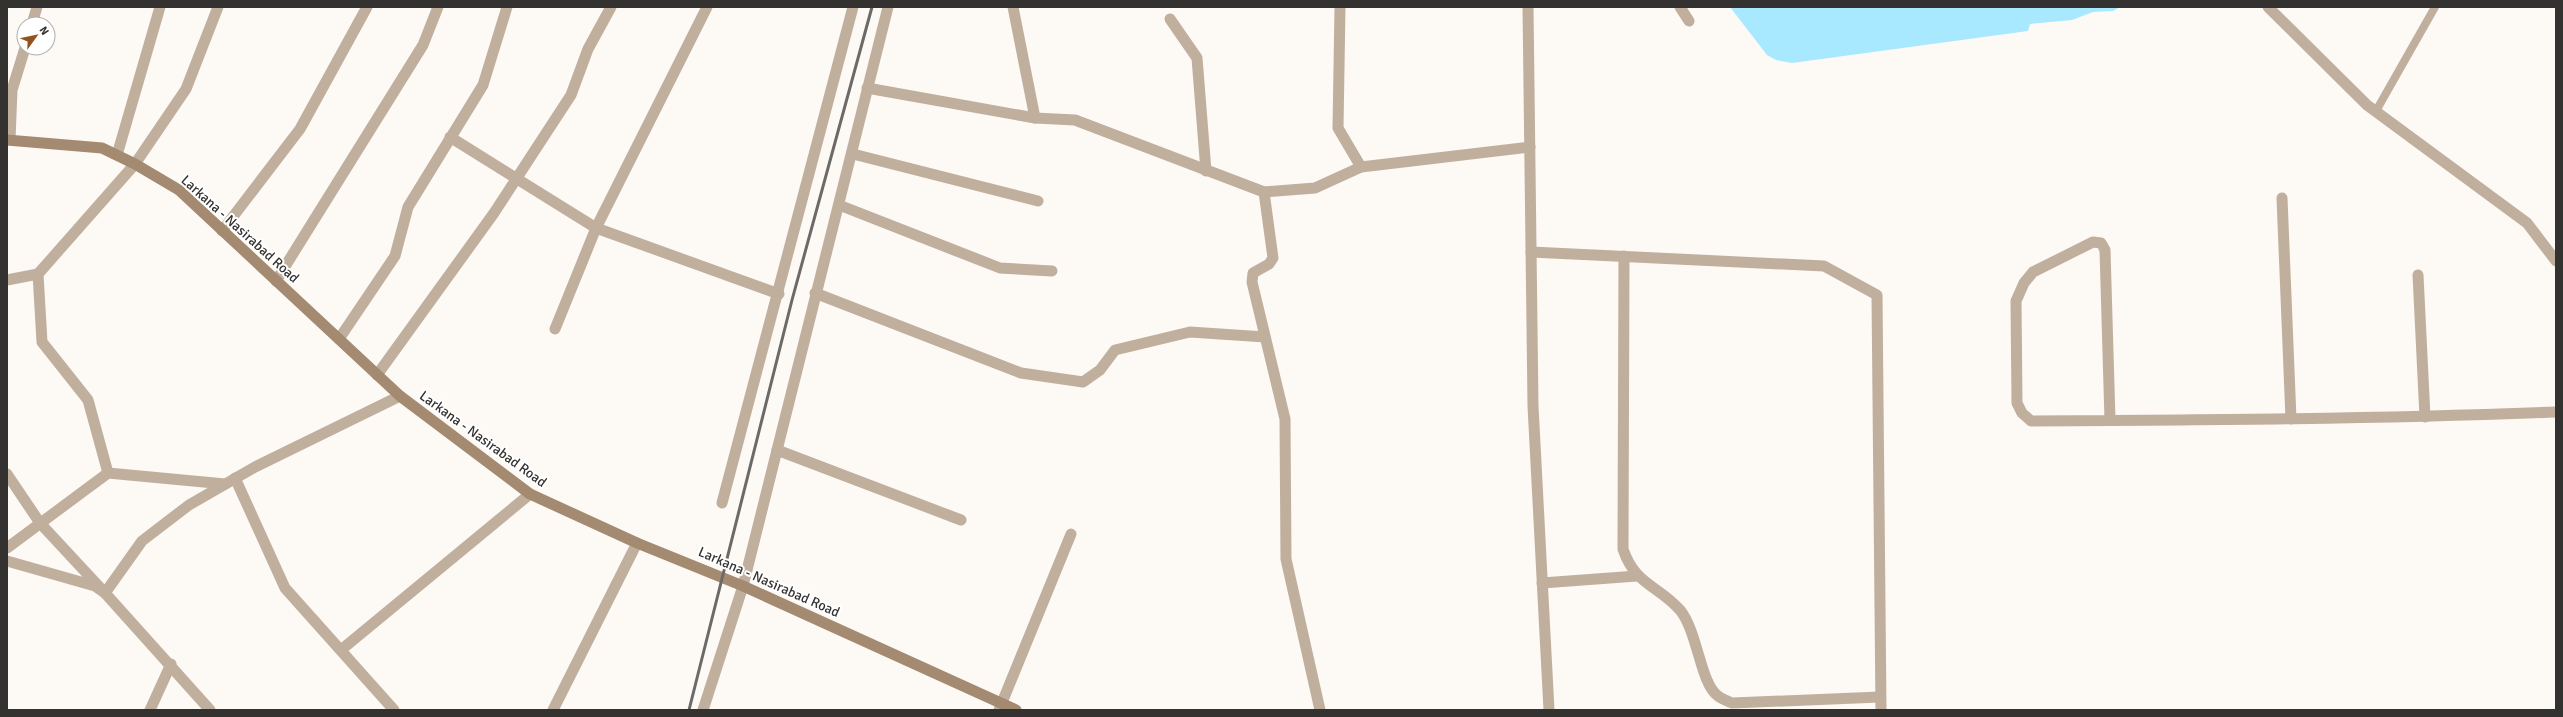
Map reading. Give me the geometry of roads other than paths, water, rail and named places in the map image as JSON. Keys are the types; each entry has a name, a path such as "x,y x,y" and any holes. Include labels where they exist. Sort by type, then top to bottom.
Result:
{"main road":[{"name":"Larkana - Nasirabad Road","path":"8,140 102,148 135,164 179,190 400,396 530,494 637,543 743,586 1000,707 1016,710"}],"street":[{"path":"118,155 160,7"},
{"path":"7,280 38,274 135,164 186,89 218,7"},
{"path":"222,231 300,129 367,7"},
{"path":"276,281 423,45 438,7"},
{"path":"339,340 395,256 408,207 483,85 507,7"},
{"path":"377,375 517,179 572,95 588,49 612,7"},
{"path":"555,329 596,228 707,7"},
{"path":"722,503 779,294 853,7"},
{"path":"703,710 743,586 815,293 839,205 888,7"},
{"path":"1013,7 1035,118"},
{"path":"1340,7 1338,128 1361,167"},
{"path":"1528,7 1533,406 1549,710"},
{"path":"1680,7 1689,21"},
{"path":"2268,7 2303,44 2376,111 2527,223 2556,261"},
{"path":"1170,19 1197,58 1206,170"},
{"path":"8,140 12,90 23,56"},
{"path":"867,88 1035,118 1075,120 1264,192 1315,188 1361,167 1530,147"},
{"path":"450,137 596,228 779,294"},
{"path":"852,154 1038,201"},
{"path":"1264,192 1273,258 1269,264 1253,273 1252,282 1285,419 1286,559 1320,710"},
{"path":"2282,198 2291,419"},
{"path":"839,205 1000,268 1052,271"},
{"path":"2110,420 2105,250 2101,243 2093,242 2033,272 2024,283 2016,300 2017,403 2022,413 2031,421 2425,417 2556,412"},
{"path":"1531,252 1824,266 1877,295 1881,710"},
{"path":"1624,256 1623,549 1628,563 1637,576 1680,611 1695,638 1707,680 1717,695 1732,703 1880,697"},
{"path":"38,274 42,342 88,400 108,473"},
{"path":"2418,275 2425,417"},
{"path":"815,293 1021,373 1083,382 1100,370 1115,350 1190,332 1265,337"},
{"path":"105,593 142,540 189,505 235,478 400,396"},
{"path":"777,450 961,520"},
{"path":"7,548 108,473 225,484"},
{"path":"7,474 40,523 171,664 210,710"},
{"path":"235,478 285,588 394,710"},
{"path":"341,650 530,494"},
{"path":"1000,707 1071,534"},
{"path":"553,710 637,543"},
{"path":"7,561 95,586 105,593"},
{"path":"1542,583 1637,576"},
{"path":"150,710 171,664"}],"lane":[{"path":"2376,111 2435,7"}],"water":[{"path":"1730,7 2120,7 2113,11 2093,12 2072,20 2030,24 2028,31 1792,63 1776,60 1767,55"}],"railway":[{"path":"689,710 792,300 872,7"}]}
